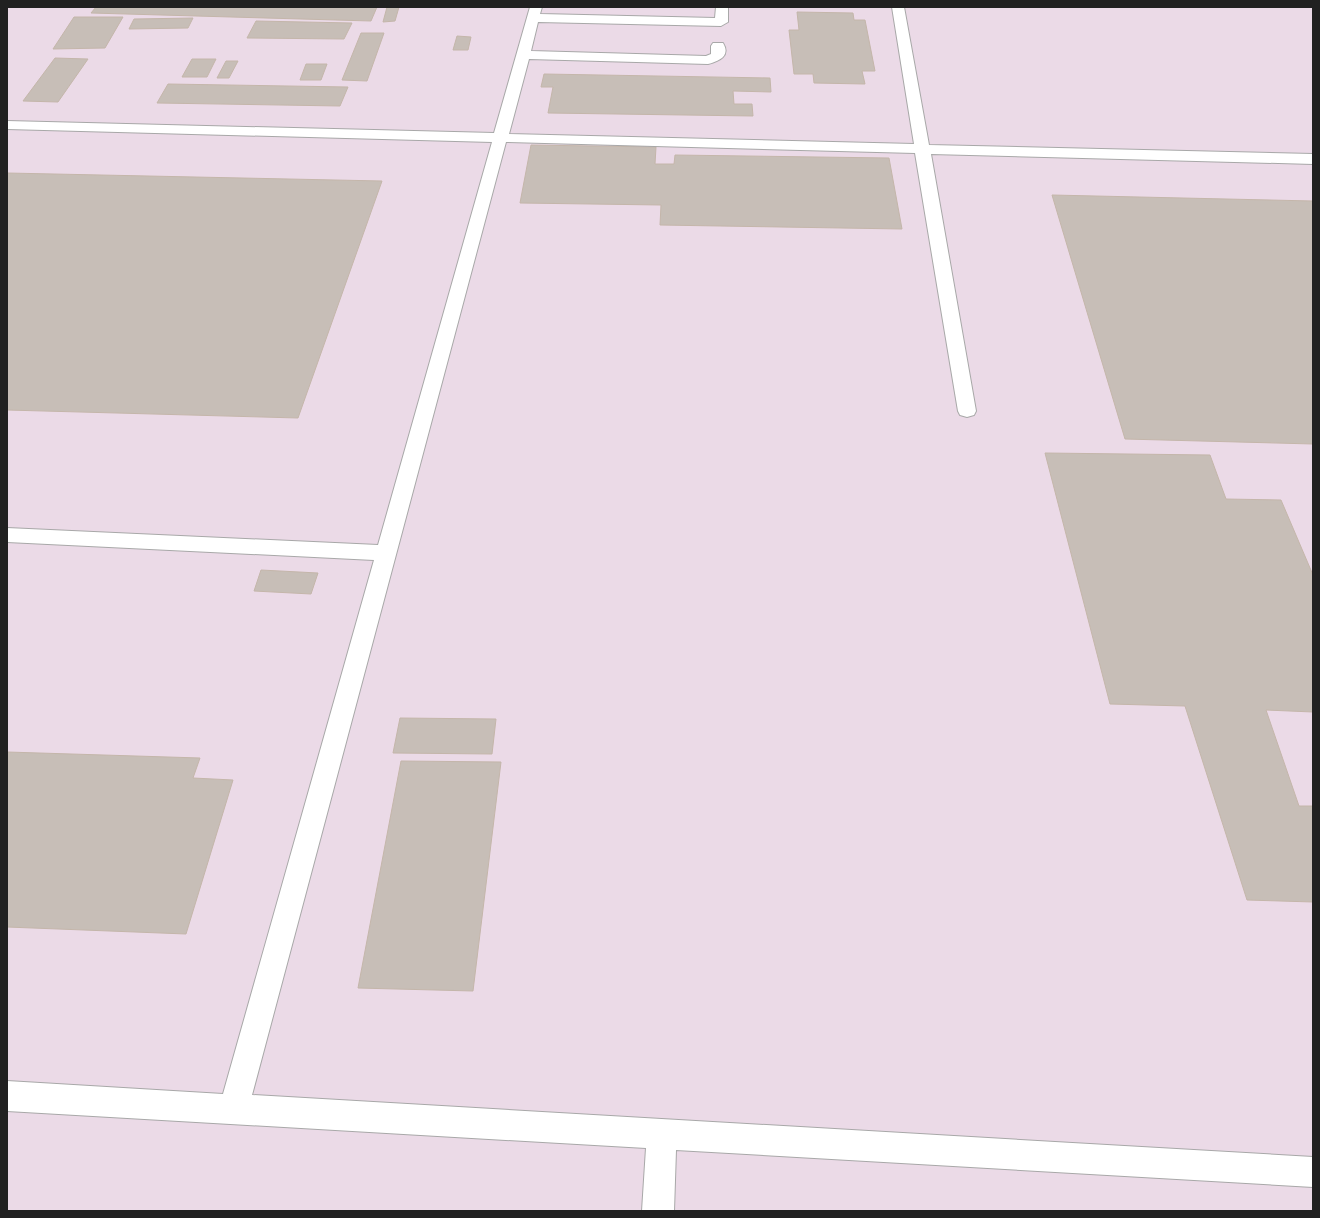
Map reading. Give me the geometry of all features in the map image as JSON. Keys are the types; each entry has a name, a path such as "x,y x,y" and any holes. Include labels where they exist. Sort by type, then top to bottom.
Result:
{"lane":[{"path":"234,1110 534,12 721,22 722,7"},
{"path":"898,7 967,411"},
{"path":"523,55 708,60 718,56 718,46"},
{"path":"7,125 1313,159"},
{"path":"7,535 387,553"},
{"path":"7,1096 1313,1172"},
{"path":"658,1211 662,1134"}],"shaded area":[{"path":"7,7 1313,7 1313,1211 7,1211"}],"building":[{"path":"96,7 377,7 371,21 91,13"},
{"path":"387,7 399,7 395,21 383,22"},
{"path":"797,12 853,13 854,20 865,20 875,71 862,71 865,84 814,83 813,74 794,74 789,30 799,30"},
{"path":"74,17 123,17 105,48 53,49"},
{"path":"193,18 188,28 129,29 134,19"},
{"path":"256,21 352,23 344,39 247,38"},
{"path":"361,33 384,33 367,81 342,80"},
{"path":"457,36 471,37 468,50 453,50"},
{"path":"55,58 88,59 58,102 23,101"},
{"path":"192,59 216,59 207,77 182,77"},
{"path":"226,61 238,61 229,78 217,78"},
{"path":"306,64 327,64 321,80 300,80"},
{"path":"544,74 770,78 771,92 733,91 734,104 752,104 753,116 548,113 553,87 541,87"},
{"path":"168,84 348,87 340,106 157,103"},
{"path":"531,145 656,147 655,164 674,164 675,155 889,158 902,229 660,225 661,205 520,203"},
{"path":"7,173 382,181 298,418 7,410"},
{"path":"1052,195 1313,201 1313,444 1125,439"},
{"path":"1045,453 1210,455 1226,499 1281,500 1313,575 1313,712 1266,710 1299,806 1313,806 1313,902 1247,900 1185,706 1110,704"},
{"path":"261,570 318,573 311,594 254,591"},
{"path":"400,718 496,719 492,754 393,753"},
{"path":"7,752 200,758 193,778 233,780 186,934 7,927"},
{"path":"401,761 501,762 473,991 358,988"}]}
